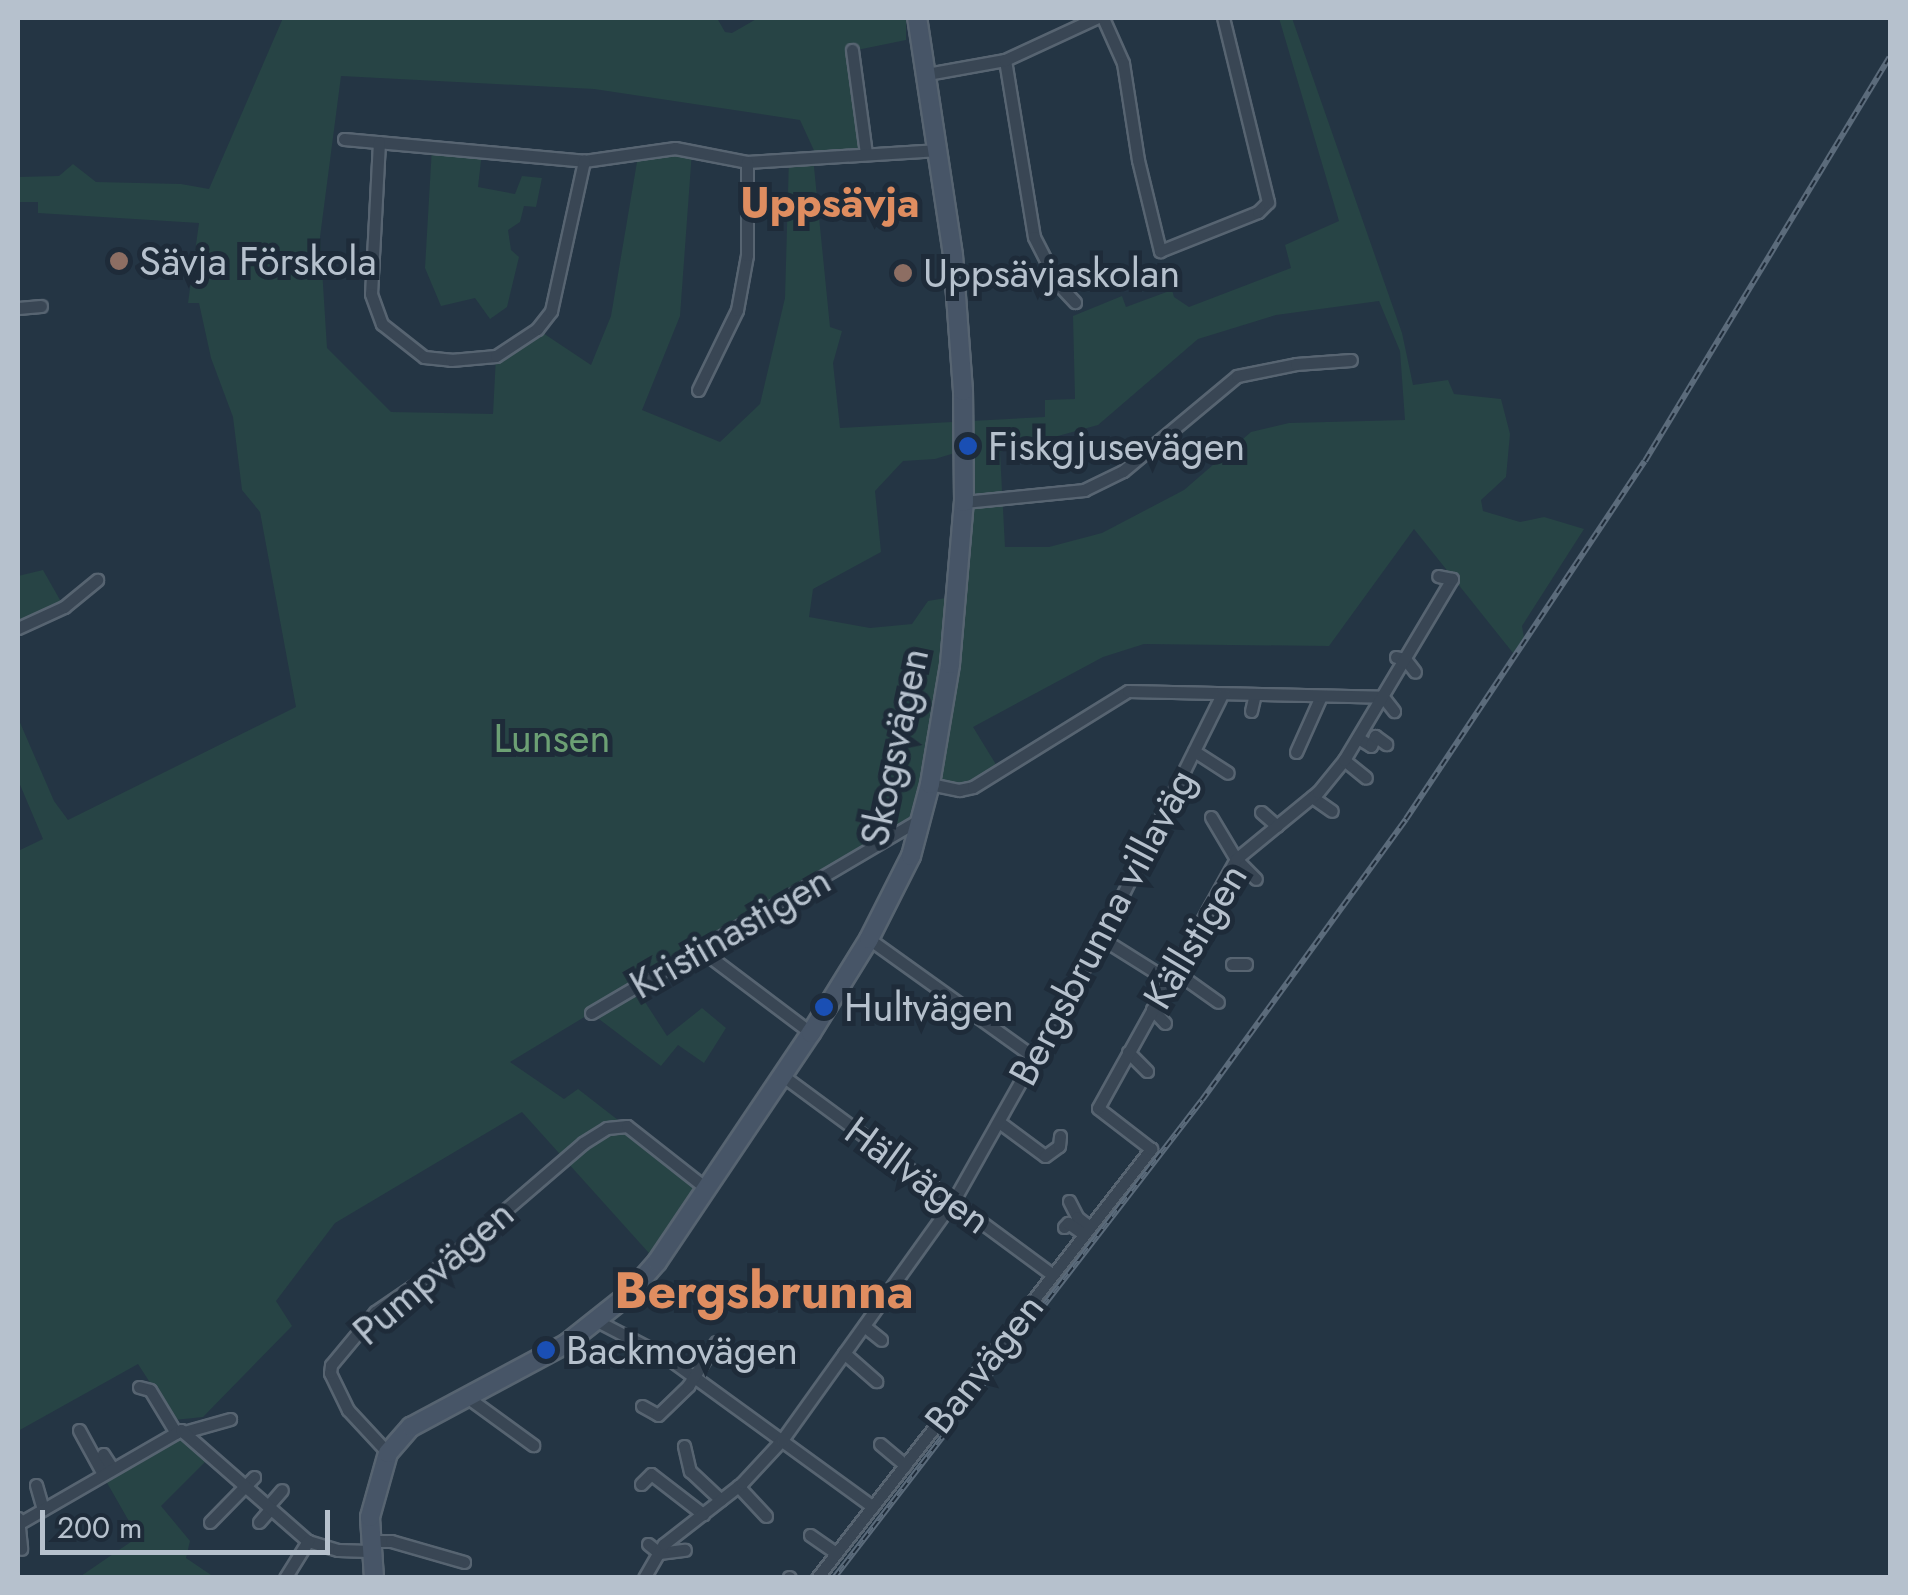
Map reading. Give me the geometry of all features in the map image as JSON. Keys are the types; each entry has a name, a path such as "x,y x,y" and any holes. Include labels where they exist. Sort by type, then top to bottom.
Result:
{"street":[{"name":"Skogsvägen","path":"388,1453 411,1427 566,1344 597,1321 657,1262 811,1033 869,939 911,856 930,784 950,664 964,502 959,330 939,150 917,18"},
{"path":"927,74 1004,60 1100,18 1123,63 1138,160 1160,251 1258,212 1268,202 1223,18"},
{"path":"852,50 866,154"},
{"path":"1004,60 1034,237 1058,284 1075,302"},
{"path":"344,139 584,161 675,148 747,162 939,150"},
{"path":"378,142 370,294 382,324 424,357 451,360 496,356 537,329 551,311 584,161"},
{"path":"698,390 737,310 747,255 747,162"},
{"path":"18,308 41,306"},
{"path":"964,502 1084,490 1123,471 1237,376 1296,364 1351,360"},
{"name":"Källstigen","path":"1151,1148 1141,1135 1111,1126 1098,1108 1108,1082 1128,1052 1131,1035 1150,1021 1198,918 1236,859 1312,797 1328,772 1344,760 1376,710 1376,697 1452,579 1438,576"},
{"path":"18,628 64,607 97,580"},
{"path":"1400,658 1415,672"},
{"path":"1296,752 1330,682"},
{"path":"1370,683 1376,697 1394,710"},
{"path":"930,784 959,790 973,787 1128,691 1376,697"},
{"name":"Bergsbrunna villaväg","path":"644,1578 653,1548 692,1528 738,1486 766,1449 782,1440 802,1404 843,1362 864,1326 954,1200 1101,938 1222,694"},
{"path":"1251,711 1255,694"},
{"path":"1352,743 1371,746 1375,736 1386,744"},
{"path":"1194,751 1228,773"},
{"path":"1344,760 1366,778"},
{"path":"1312,797 1332,811"},
{"path":"1261,812 1295,832"},
{"path":"1211,817 1236,859 1256,879"},
{"name":"Kristinastigen","path":"591,1013 921,819"},
{"path":"1101,938 1218,1002"},
{"path":"869,939 1035,1058"},
{"path":"701,950 811,1033"},
{"path":"1150,1021 1164,1023"},
{"path":"1128,1052 1147,1071"},
{"name":"Hällvägen","path":"783,1076 1052,1274"},
{"path":"999,1122 1045,1156 1059,1146 1060,1136"},
{"name":"Pumpvägen","path":"388,1453 348,1410 331,1365 375,1312 432,1273 607,1128 626,1126 707,1189"},
{"name":"Banvägen","path":"817,1578 969,1382 1030,1293 1052,1274 1151,1148"},
{"path":"1070,1202 1087,1230"},
{"path":"1064,1227 1068,1223 1087,1230"},
{"path":"597,1321 694,1377 782,1440 845,1492 873,1507"},
{"path":"864,1326 881,1340"},
{"path":"642,1406 658,1415 694,1377 716,1342"},
{"path":"843,1362 876,1382"},
{"path":"955,1373 969,1382"},
{"path":"139,1387 150,1390 180,1433 232,1480 250,1482 269,1507 308,1541 369,1546 390,1541 464,1562"},
{"path":"468,1396 533,1445"},
{"path":"922,1416 935,1426"},
{"path":"22,1549 18,1522 50,1508 160,1433 180,1433 230,1419"},
{"path":"79,1430 100,1471"},
{"path":"880,1444 905,1465"},
{"path":"684,1446 690,1470 721,1500"},
{"path":"374,1578 370,1517 388,1453"},
{"path":"100,1471 103,1454"},
{"path":"641,1484 652,1474 703,1514"},
{"path":"210,1522 250,1482"},
{"path":"36,1485 50,1508"},
{"path":"738,1486 766,1516"},
{"path":"259,1522 282,1490"},
{"path":"810,1535 836,1554"},
{"path":"284,1578 308,1541"},
{"path":"653,1548 685,1550"}],"green space":[{"name":"Lunsen","path":"283,18 717,18 725,32 732,33 758,18 906,18 906,40 852,51 866,154 817,157 800,120 594,89 341,76 320,237 327,348 391,412 493,414 496,356 537,329 591,365 611,316 638,156 692,151 680,316 642,410 720,442 760,404 785,298 789,158 813,157 830,327 842,331 833,363 840,428 1045,417 1045,400 1075,399 1073,316 1122,296 1126,307 1172,290 1174,297 1189,307 1291,268 1285,245 1339,221 1279,18 1292,18 1402,333 1413,385 1448,380 1454,394 1501,399 1510,434 1506,477 1481,500 1483,511 1520,522 1544,517 1584,529 1522,626 1524,638 1513,653 1414,529 1329,646 1144,644 1103,657 973,727 1000,771 973,787 930,784 921,819 636,988 667,1036 702,1008 726,1028 704,1063 678,1045 661,1066 591,1013 510,1062 564,1099 578,1089 707,1189 657,1262 522,1112 335,1223 276,1301 292,1326 203,1417 174,1420 138,1364 18,1431 18,851 43,839 18,780 18,718 54,801 68,820 296,707 260,512 242,490 233,417 211,358 199,303 188,303 199,223 38,213 38,202 18,202 18,177 59,176 73,164 96,182 181,184 209,189","holes":["1379,301 1400,351 1405,420 1289,423 1251,432 1184,490 1102,533 1049,547 1005,547 1000,452 1098,425 1198,339 1276,315","971,448 966,579 946,598 928,601 912,624 870,628 809,617 813,589 881,552 875,491 903,461 935,459"]},
{"path":"432,147 482,152 478,187 515,194 522,176 542,178 536,207 524,206 520,222 508,230 511,250 519,257 507,307 490,319 475,298 441,306 425,268"},
{"path":"43,570 64,607 18,628 18,576"},
{"path":"181,1430 213,1454 161,1506 190,1541 186,1558 214,1577 78,1578 138,1537 102,1474"}],"railway":[{"path":"834,1578 1202,1100 1406,819 1645,461 1890,57"}],"place":[{"name":"Sävja Förskola","path":"119,261"},
{"name":"Uppsävjaskolan","path":"903,273"},
{"name":"Fiskgjusevägen","path":"968,446"},
{"name":"Hultvägen","path":"824,1007"},
{"name":"Backmovägen","path":"546,1350"}],"district":[{"name":"Uppsävja","path":"830,203"},
{"name":"Bergsbrunna","path":"764,1291"}]}
